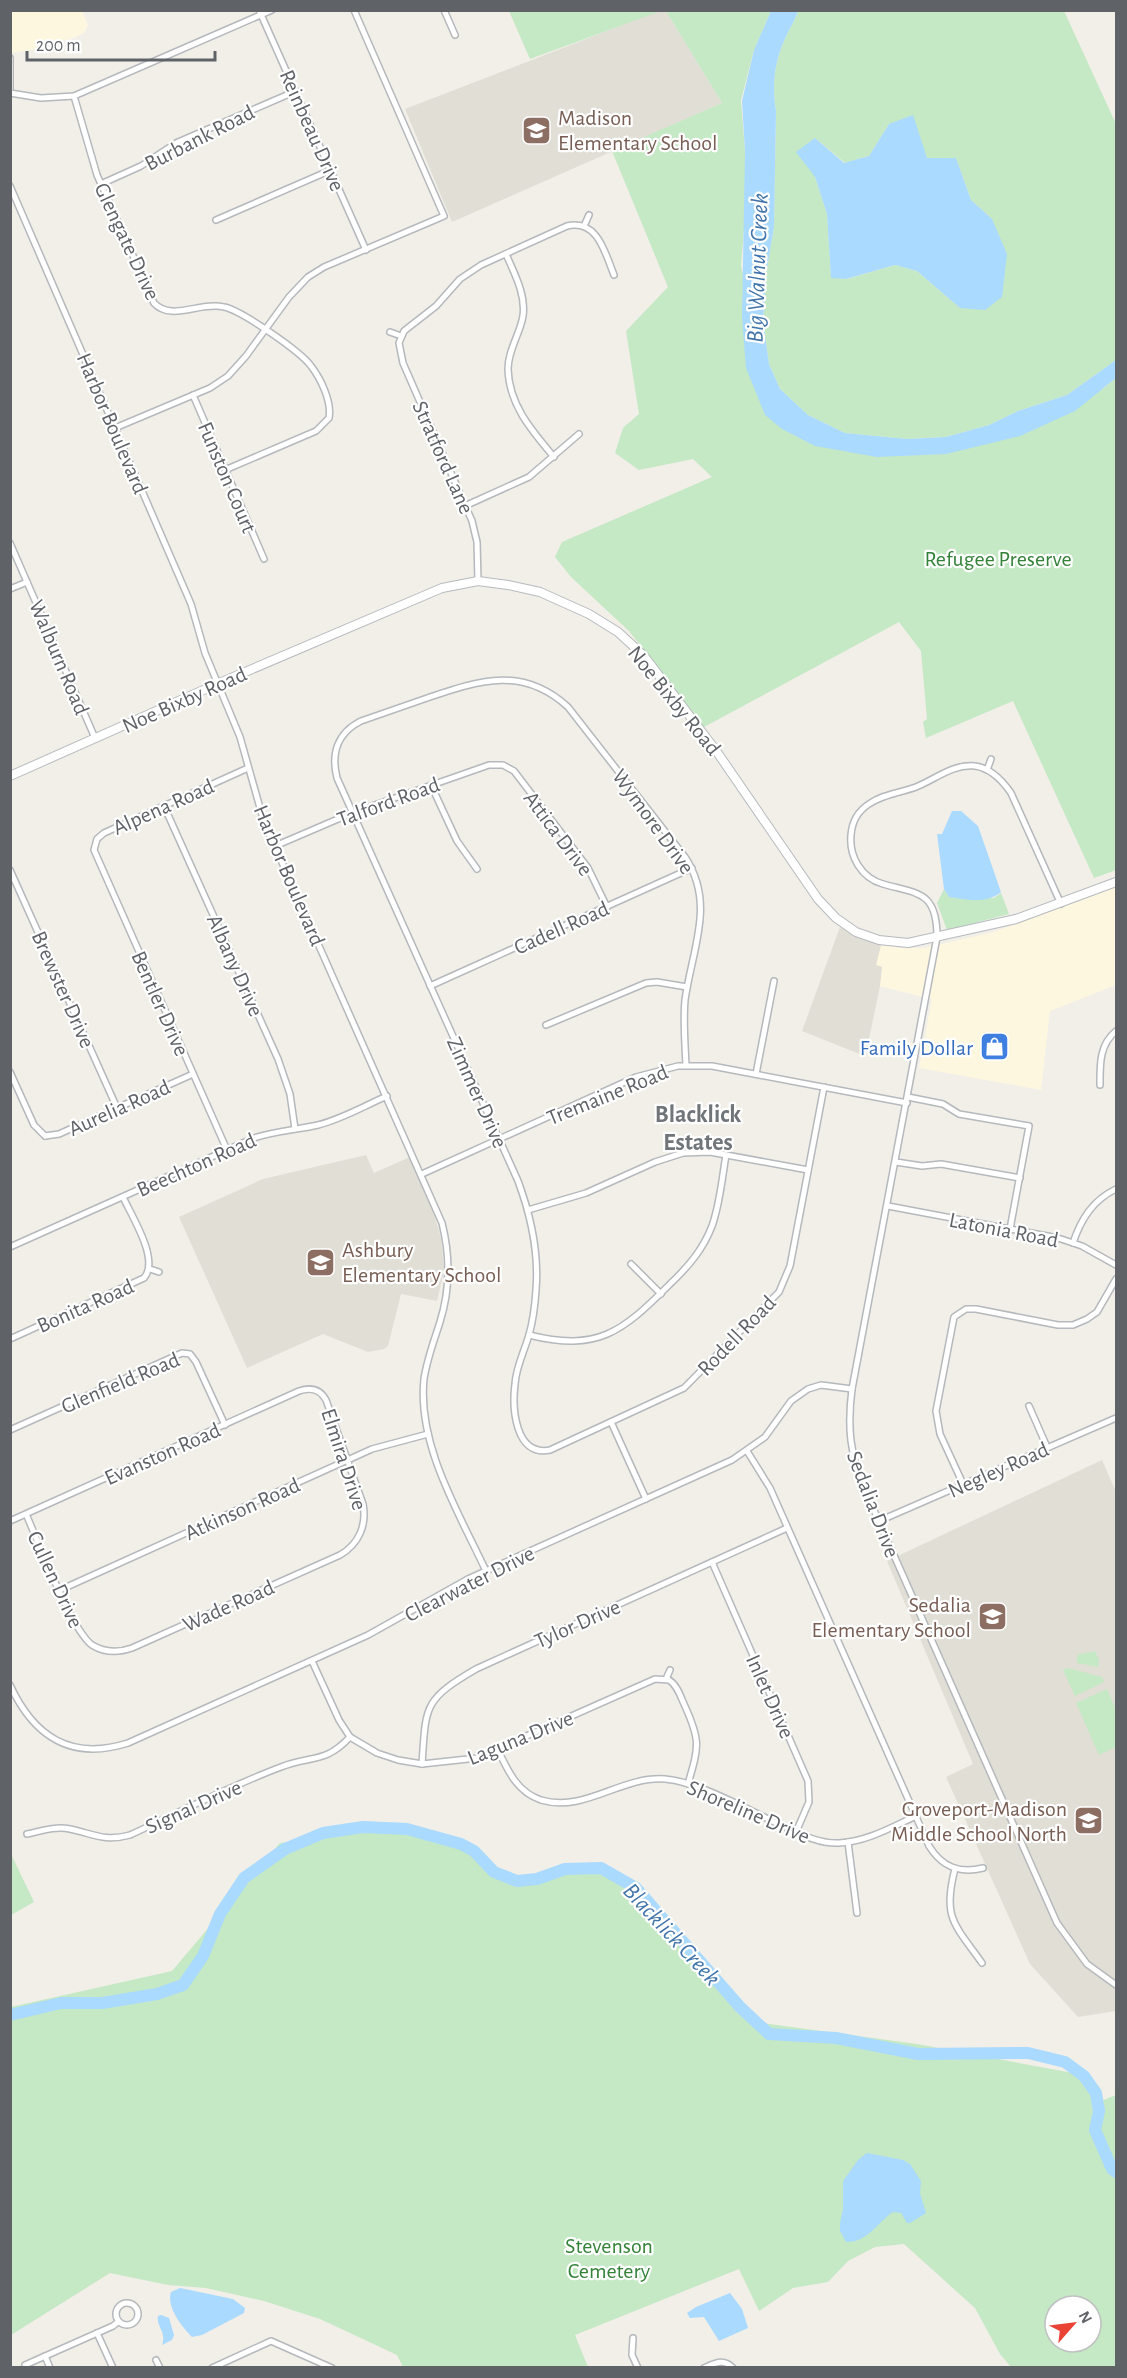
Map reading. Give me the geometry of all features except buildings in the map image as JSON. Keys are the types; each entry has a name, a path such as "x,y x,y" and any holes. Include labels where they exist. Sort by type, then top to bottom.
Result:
{"street":[{"path":"10,58 10,91 41,98 74,96 260,13 272,10"},
{"path":"115,428 193,395 228,376 289,297 308,277 324,267 444,216 354,10"},
{"path":"444,10 455,35"},
{"name":"Reinbeau Drive","path":"260,13 366,250"},
{"name":"Burbank Road","path":"101,184 141,166 176,143 296,91"},
{"name":"Glengate Drive","path":"74,96 91,158 151,299 157,306 170,312 205,305 227,307 242,314 311,366 328,402 329,416"},
{"path":"216,220 331,170"},
{"name":"Harbor Boulevard","path":"10,186 192,604 205,653 238,731 261,813 442,1223 447,1246 448,1279 444,1306 431,1346 424,1378 424,1404 428,1434 441,1473 486,1571"},
{"path":"584,226 589,214"},
{"path":"390,332 401,336 408,326 435,306 465,275 562,228 573,225 584,226 597,236 614,275"},
{"path":"506,254 519,285 523,305 523,316 508,366 510,388 514,401 529,426 554,457"},
{"name":"Stratford Lane","path":"401,336 399,350 403,363 467,506 477,542 478,581"},
{"name":"Funston Court","path":"193,395 264,559"},
{"path":"225,470 316,431 329,416 336,421"},
{"path":"467,506 529,477 579,434"},
{"name":"Walburn Road","path":"10,543 95,738"},
{"name":"Noe Bixby Road","path":"10,776 442,588 478,581 508,585 554,598 589,614 630,642 660,675 711,743 818,899 836,918 856,932 879,940 908,942 937,937 1016,920 1116,882"},
{"path":"10,589 27,582"},
{"name":"Wymore Drive","path":"338,742 348,730 361,722 468,684 499,679 530,685 554,695 577,716 692,868 699,888 702,908 687,987 684,1025 686,1065"},
{"name":"Zimmer Drive","path":"338,742 334,760 335,769 352,813 499,1139 528,1210 537,1267 535,1302 529,1335 519,1365 514,1398 515,1414 522,1438 536,1450"},
{"path":"987,770 991,759"},
{"name":"Talford Road","path":"275,846 352,813 489,765 505,762"},
{"name":"Attica Drive","path":"505,762 583,861 595,880 607,907"},
{"path":"937,937 932,910 925,898 915,891 881,884 860,869 852,852 852,826 856,817 867,805 956,768 978,766 1000,779 1011,792 1061,904"},
{"name":"Alpena Road","path":"96,857 93,841 104,832 248,768"},
{"path":"431,785 457,841 477,869"},
{"name":"Albany Drive","path":"164,806 278,1059 290,1094 295,1129"},
{"name":"Bentler Drive","path":"96,857 227,1150"},
{"name":"Cadell Road","path":"430,986 692,868"},
{"name":"Brewster Drive","path":"10,870 117,1108"},
{"name":"Sedalia Drive","path":"937,937 852,1389 848,1415 850,1443 857,1471 1057,1923 1087,1964 1116,1985"},
{"path":"756,1074 774,981"},
{"path":"546,1026 646,983 657,982 687,987"},
{"path":"1100,1085 1101,1055 1109,1038 1116,1031"},
{"name":"Tremaine Road","path":"422,1174 636,1077 665,1068 686,1065 712,1066 824,1087 943,1104 959,1114 1029,1126 1020,1178"},
{"name":"Aurelia Road","path":"10,1072 34,1125 44,1138 59,1134 193,1074"},
{"name":"Rodell Road","path":"536,1450 550,1449 684,1388 779,1292 790,1266 824,1087"},
{"name":"Beechton Road","path":"10,1247 265,1134 329,1122 387,1096"},
{"path":"528,1210 586,1193 672,1156 701,1151 808,1170"},
{"path":"529,1335 563,1342 598,1338 639,1316 694,1258 707,1237 715,1214 726,1155"},
{"path":"896,1162 922,1166 941,1164 1020,1178 1010,1229"},
{"path":"1073,1243 1078,1228 1090,1208 1116,1189"},
{"name":"Bonita Road","path":"10,1339 144,1278 150,1269 148,1251 123,1197"},
{"name":"Latonia Road","path":"888,1206 1073,1243 1116,1265"},
{"path":"631,1264 661,1294"},
{"path":"150,1269 159,1272"},
{"path":"963,1484 940,1434 936,1411 951,1322 961,1312 975,1309 1058,1325 1073,1325 1097,1312 1116,1279"},
{"path":"956,1305 961,1312"},
{"name":"Glenfield Road","path":"10,1430 179,1354 191,1351 225,1425"},
{"path":"315,1390 320,1383"},
{"name":"Clearwater Drive","path":"10,1685 31,1722 45,1734 66,1744 97,1749 128,1743 368,1635 436,1596 486,1571 747,1451 765,1437 791,1401 808,1389 821,1385 852,1389"},
{"name":"Evanston Road","path":"10,1521 299,1391 315,1390"},
{"name":"Elmira Drive","path":"315,1390 322,1393 327,1400 364,1512 360,1535"},
{"path":"1029,1406 1047,1447"},
{"name":"Negley Road","path":"879,1521 1116,1418"},
{"path":"611,1422 646,1499"},
{"name":"Atkinson Road","path":"60,1590 347,1460 384,1445 428,1434"},
{"path":"534,1459 536,1450"},
{"path":"747,1451 765,1478 916,1816 937,1858 955,1869 968,1871 983,1868"},
{"name":"Cullen Drive","path":"26,1514 75,1624 88,1642"},
{"name":"Tylor Drive","path":"422,1764 425,1722 429,1706 440,1693 460,1678 787,1528"},
{"name":"Wade Road","path":"88,1642 109,1652 132,1648 340,1555 360,1535"},
{"name":"Inlet Drive","path":"712,1562 808,1781 808,1802 796,1832"},
{"name":"Laguna Drive","path":"312,1661 339,1720 350,1737 376,1753 422,1764 465,1761 498,1750 652,1680 666,1679"},
{"path":"670,1670 666,1679 676,1687 697,1735 698,1749 688,1784"},
{"name":"Signal Drive","path":"27,1834 57,1828 107,1839 124,1836 280,1767 328,1756 350,1737"},
{"name":"Shoreline Drive","path":"498,1750 508,1772 519,1786 532,1796 559,1803 584,1800 642,1779 666,1779 688,1784 819,1841 838,1843 867,1837 916,1816"},
{"path":"848,1842 858,1913"},
{"path":"955,1869 950,1893 951,1914 957,1927 982,1963"},
{"path":"130,2303 136,2307 138,2319 133,2324 125,2326 118,2322 115,2315 119,2305 130,2303"},
{"path":"25,2365 118,2322"},
{"path":"97,2333 112,2367"},
{"path":"633,2338 632,2355 638,2367"},
{"path":"212,2367 271,2341 332,2367"},
{"path":"45,2356 50,2367"},
{"path":"156,2360 160,2367"},
{"path":"704,2367 716,2362 725,2362 733,2367"}],"shaded area":[{"path":"11,10 82,11 88,25 84,33 76,37 31,50 11,53"},
{"name":"Madison Elementary School","path":"661,10 666,11 722,103 452,222 405,109"},
{"path":"1116,885 1116,985 1050,1011 1041,1090 919,1068 932,999 879,986 882,967 876,965 881,945 925,948 994,932"},
{"path":"840,927 881,945 876,965 882,967 880,986 869,1039 862,1055 802,1031"},
{"name":"Ashbury Elementary School","path":"366,1155 374,1173 410,1157 431,1204 441,1238 444,1271 437,1301 401,1294 388,1346 384,1349 368,1352 323,1334 247,1368 179,1217 263,1179"},
{"path":"1102,1460 1116,1492 1116,2011 1078,2017 1030,1964 946,1777 973,1764 887,1561"}],"green space":[{"path":"509,11 661,11 530,59"},
{"name":"Refugee Preserve","path":"666,11 771,11 754,50 741,100 745,152 745,217 741,266 782,429 934,452 1104,388 1116,378 1116,870 1094,878 1013,701 926,738 923,722 927,719 921,651 899,622 704,727 629,631 571,577 555,557 562,542 712,477 693,459 639,470 615,453 623,428 639,414 626,331 668,287 612,151 722,103"},
{"path":"798,11 1064,11 1116,124 1116,360 1067,395 1018,411 989,425 946,437 907,439 845,433 808,415 780,389 769,364 763,321 767,268 774,227 775,75 781,49","holes":["889,124 927,158 956,158 971,200 992,219 960,308 917,271 895,265 847,279 831,277 827,214 815,177 815,138 845,163 869,156"]},
{"path":"944,889 949,897 994,898 1001,893 1009,914 947,930 937,903"},
{"path":"1095,1651 1099,1660 1098,1667 1077,1663 1077,1655"},
{"path":"1068,1668 1102,1677 1104,1682 1075,1696 1063,1670"},
{"path":"1107,1689 1116,1710 1116,1747 1099,1755 1076,1703"},
{"name":"Stevenson Cemetery","path":"381,1828 466,1845 517,1881 601,1868 648,1896 762,2023 917,2044 1089,2076 1101,2101 1116,2095 1116,2367 1011,2367 1000,2354 975,2308 904,2244 875,2247 848,2261 828,2282 793,2288 759,2311 739,2269 575,2335 588,2367 403,2367 397,2355 320,2319 264,2301 206,2288 168,2285 110,2273 11,2335 11,2007 172,1971 280,1843"},
{"path":"11,1854 34,1902 10,1915"}],"water":[{"name":"Big Walnut Creek","path":"771,11 798,11 781,49 774,84 776,111 774,227 767,268 763,321 769,364 780,389 808,415 845,433 907,439 946,437 989,425 1018,411 1067,395 1116,360 1116,378 1075,411 1020,436 946,454 877,457 815,446 782,429 765,415 746,368 742,318 745,152 742,101 754,50"},
{"path":"913,115 927,158 956,158 971,200 992,219 1007,254 1002,297 985,310 960,308 917,271 895,265 846,279 831,278 827,214 815,177 796,152 815,138 844,163 869,156 889,124"},
{"path":"952,811 961,811 978,826 1001,892 995,896 983,900 962,899 949,897 944,889 937,834 942,834"},
{"path":"867,2153 903,2160 910,2164 921,2181 920,2193 926,2213 907,2223 901,2213 893,2212 866,2236 846,2242 840,2231 843,2181 858,2160"},
{"path":"180,2288 233,2299 245,2308 244,2313 202,2335 192,2337 180,2322 171,2304 171,2292"},
{"path":"730,2293 742,2309 748,2328 719,2341 704,2317 690,2318 687,2313"},
{"path":"158,2316 169,2318 174,2335 172,2340 162,2345 163,2337 158,2320"}],"waterway":[{"name":"Blacklick Creek","path":"10,2015 61,2003 102,2003 157,1994 183,1985 203,1956 220,1914 244,1878 285,1849 323,1833 363,1827 407,1829 461,1844 474,1851 494,1872 517,1881 537,1879 565,1869 601,1868 636,1888 740,2007 769,2034 836,2038 918,2054 1028,2053 1065,2062 1084,2076 1096,2093 1099,2111 1095,2130 1112,2169 1116,2172"}],"place":[{"name":"Madison Elementary School","path":"537,130"},
{"name":"Family Dollar","path":"994,1047"},
{"name":"Ashbury Elementary School","path":"321,1262"},
{"name":"Sedalia Elementary School","path":"992,1617"},
{"name":"Groveport-Madison Middle School North","path":"1088,1821"}],"district":[{"name":"Blacklick Estates","path":"698,1128"}]}
